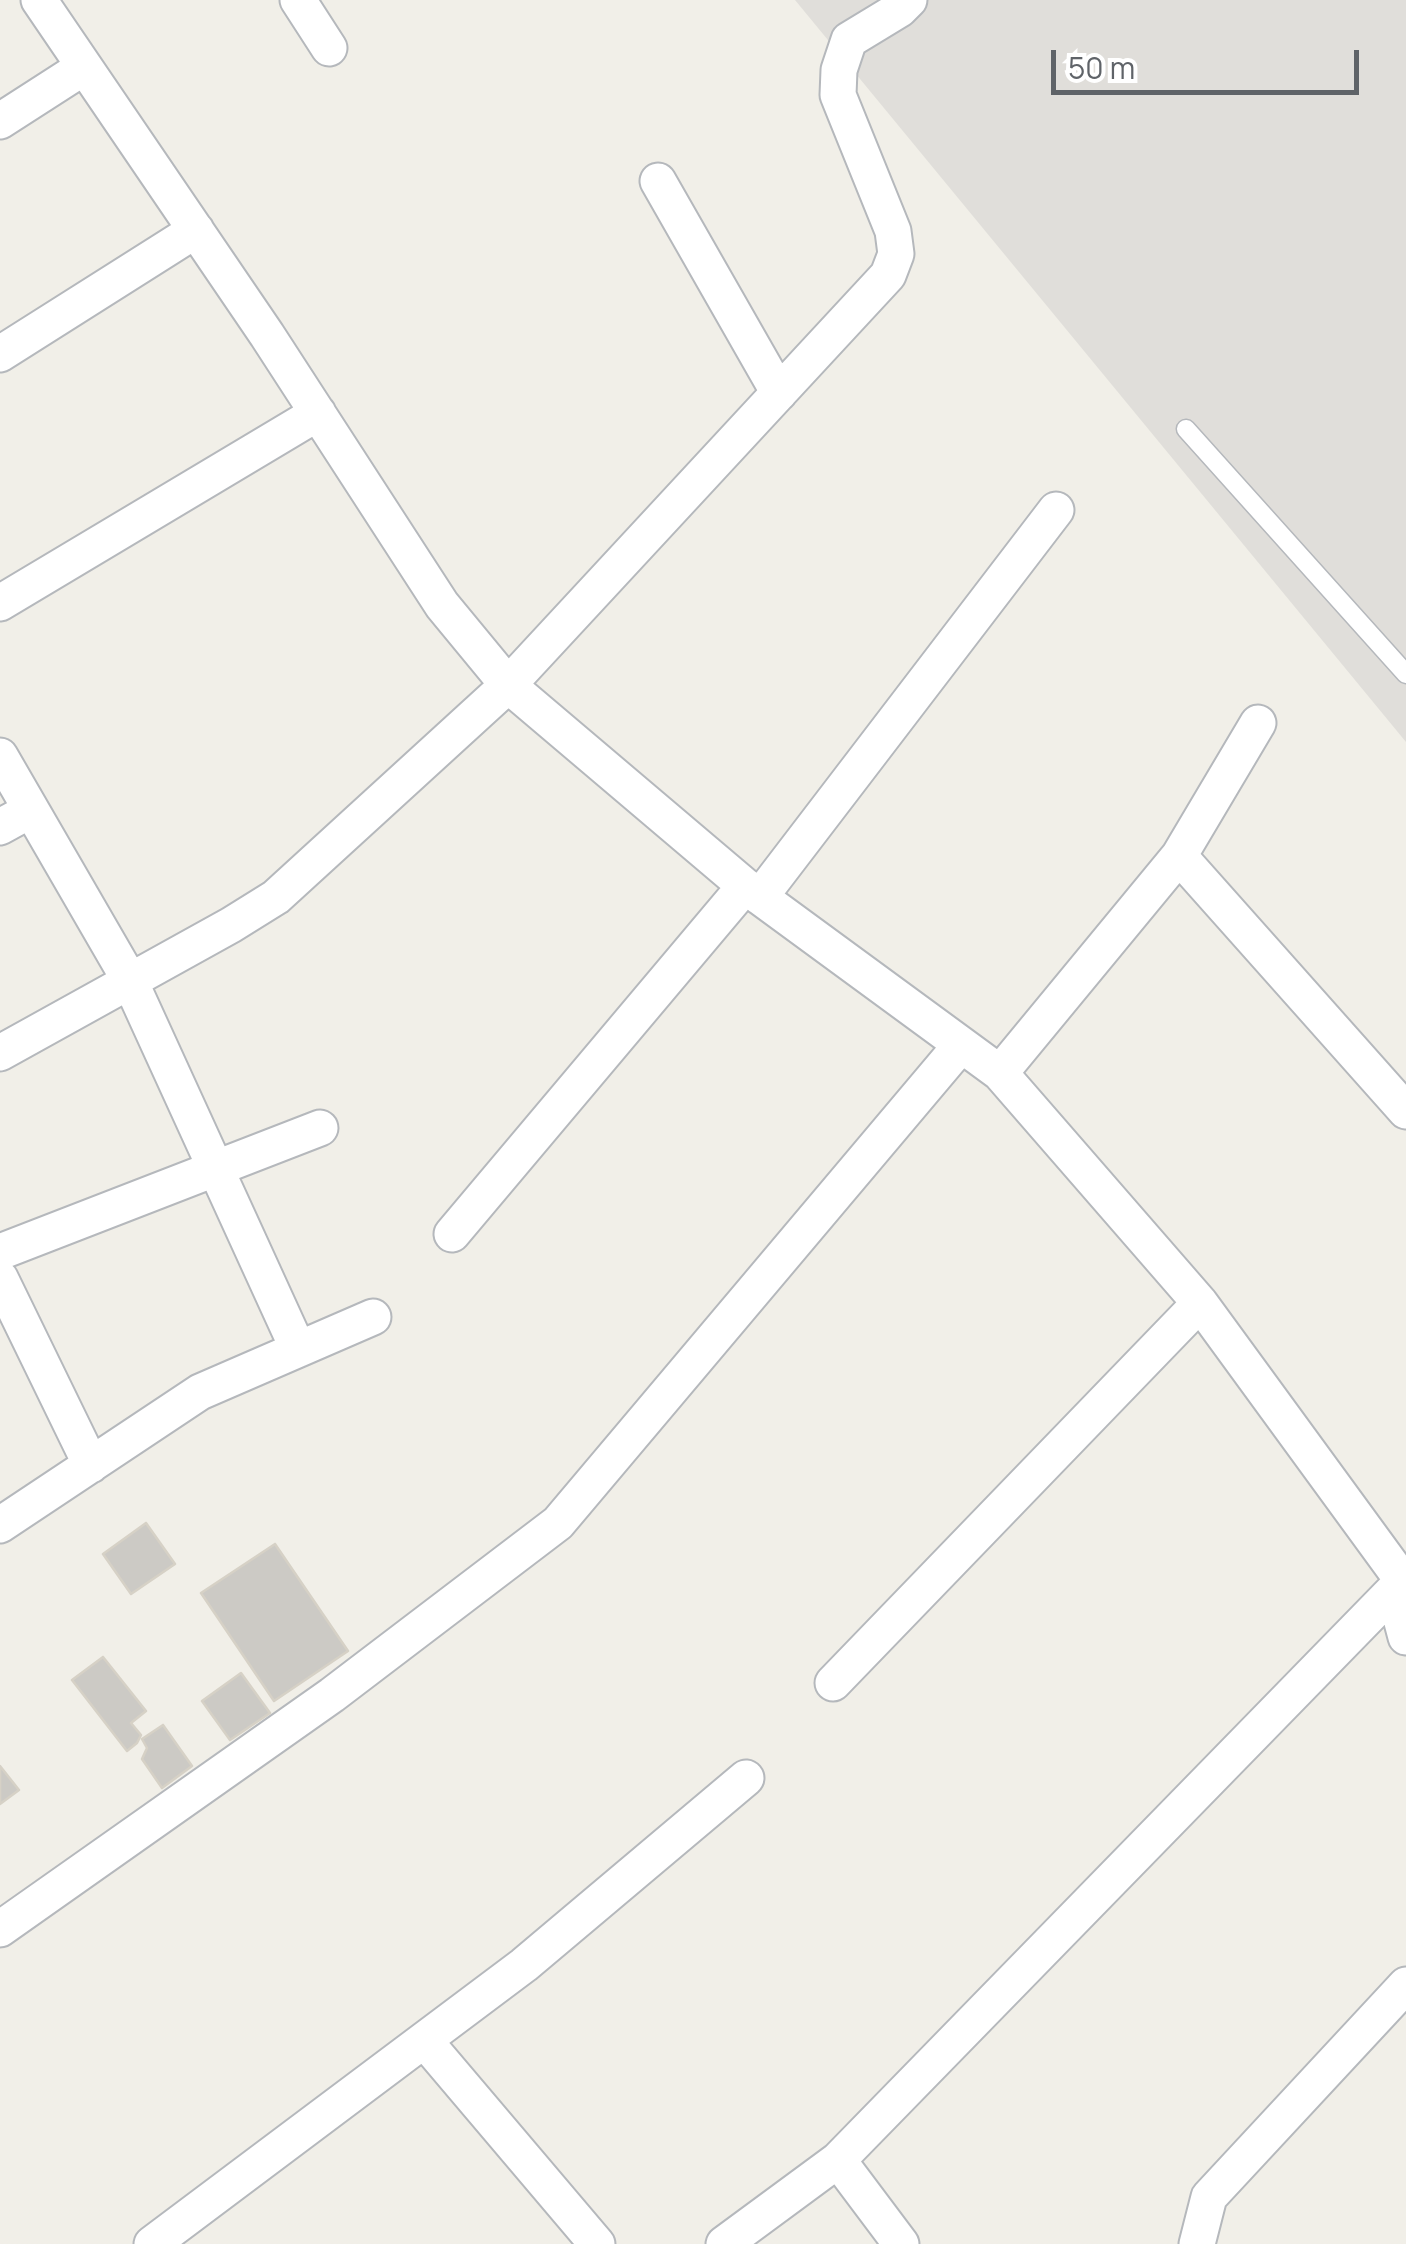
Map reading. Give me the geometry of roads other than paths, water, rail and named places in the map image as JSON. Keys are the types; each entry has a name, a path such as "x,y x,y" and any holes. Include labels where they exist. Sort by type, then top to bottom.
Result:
{"street":[{"path":"39,0 196,230 442,605 508,686 752,892 1000,1073 1200,1303 1403,1581 1402,1622 1406,1638"},
{"path":"298,0 329,48"},
{"path":"0,1053 276,897 508,686 888,275 896,254 893,231 838,96 839,70 849,40 905,4"},
{"path":"0,121 84,67"},
{"path":"658,181 778,393"},
{"path":"0,354 196,230"},
{"path":"0,603 318,414"},
{"path":"452,1234 752,892 1056,510"},
{"path":"1000,1073 1178,856 1258,723"},
{"path":"0,756 129,980 298,1349"},
{"path":"0,828 30,810"},
{"path":"1178,856 1406,1111"},
{"path":"0,1929 332,1695 558,1523 962,1044"},
{"path":"0,1252 320,1128"},
{"path":"0,1278 91,1465"},
{"path":"833,1683 1200,1303"},
{"path":"0,1525 200,1392 373,1317"},
{"path":"724,2244 838,2160 1403,1581"},
{"path":"152,2244 524,1965 746,1778"},
{"path":"1197,2244 1210,2197 1406,1984"},
{"path":"424,2040 597,2244"},
{"path":"838,2160 900,2244"}],"lane":[{"path":"1186,429 1406,674"}]}
